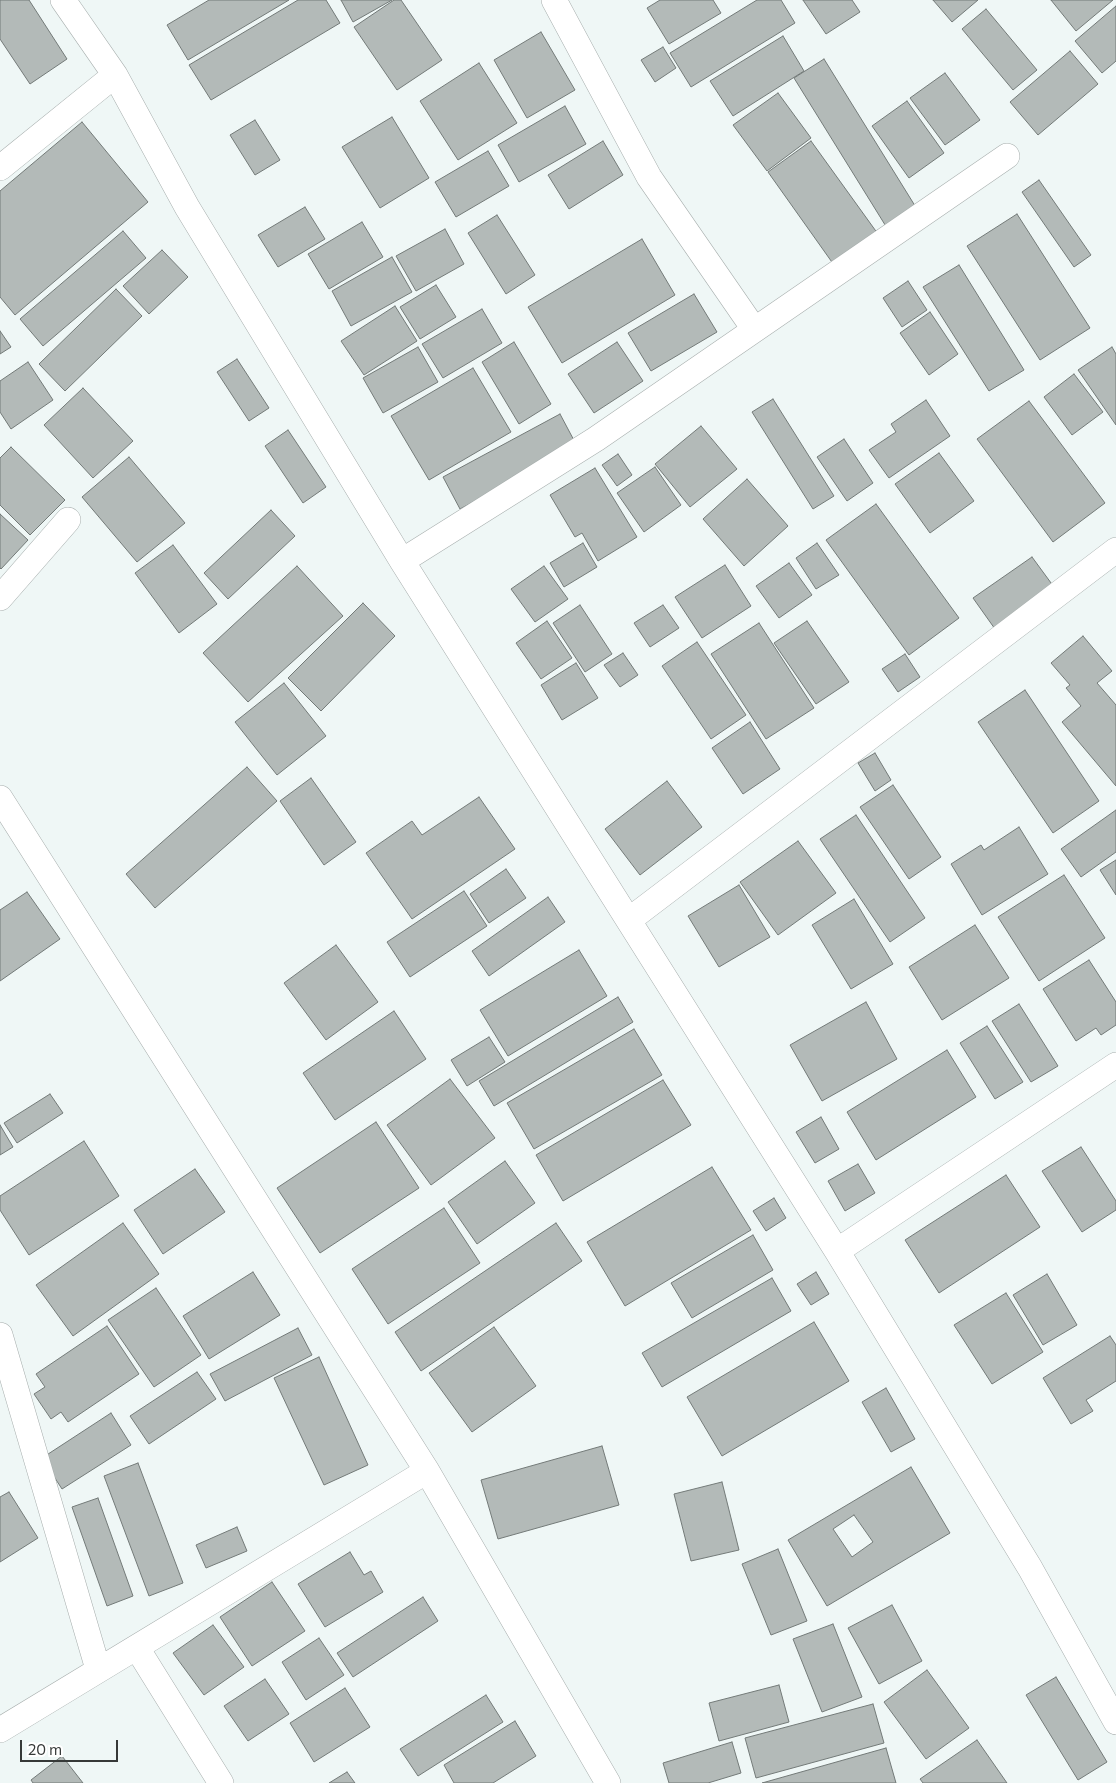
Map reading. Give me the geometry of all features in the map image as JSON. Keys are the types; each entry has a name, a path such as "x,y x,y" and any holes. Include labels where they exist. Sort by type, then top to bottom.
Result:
{"street":[{"path":"63,0 115,75 187,207 402,562 837,1251 1030,1568 1116,1722"},
{"path":"554,0 649,177 754,329"},
{"path":"0,168 115,75"},
{"path":"402,562 596,438 1007,156"},
{"path":"0,598 68,520"},
{"path":"628,920 1116,550"},
{"path":"0,798 427,1470 608,1783"},
{"path":"837,1251 1116,1065"},
{"path":"0,1335 98,1669"},
{"path":"0,1730 427,1470"},
{"path":"137,1648 221,1783"}],"building":[{"path":"0,0 29,0 67,59 30,84 0,39"},
{"path":"209,0 289,0 188,60 167,25"},
{"path":"298,0 326,0 340,23 211,100 189,65"},
{"path":"341,0 392,0 353,22"},
{"path":"394,0 401,0 442,60 397,90 354,27"},
{"path":"660,0 713,0 721,13 669,44 647,8"},
{"path":"757,0 781,0 795,23 691,87 670,53"},
{"path":"803,0 852,0 860,12 826,34"},
{"path":"933,0 978,0 952,22"},
{"path":"1051,0 1113,0 1076,31"},
{"path":"1116,6 1116,61 1102,73 1075,41"},
{"path":"986,9 1037,70 1013,90 962,29"},
{"path":"541,32 575,90 527,118 494,60"},
{"path":"783,36 804,71 733,116 710,81"},
{"path":"663,47 676,68 655,82 641,60"},
{"path":"1070,51 1098,84 1038,135 1010,102"},
{"path":"824,59 917,209 887,228 794,78"},
{"path":"479,63 517,123 458,160 420,101"},
{"path":"945,73 980,120 945,145 910,98"},
{"path":"778,93 811,138 767,171 733,125"},
{"path":"907,101 944,153 909,178 872,126"},
{"path":"565,106 586,144 519,182 498,145"},
{"path":"392,117 429,178 380,208 342,147"},
{"path":"255,120 280,160 255,175 230,135"},
{"path":"82,122 148,202 15,315 0,297 0,191"},
{"path":"603,141 623,175 569,209 548,175"},
{"path":"811,141 878,234 834,265 768,172"},
{"path":"488,151 509,186 456,217 435,182"},
{"path":"1039,180 1091,255 1074,267 1022,192"},
{"path":"305,207 325,239 278,267 258,235"},
{"path":"1017,214 1090,328 1040,360 967,246"},
{"path":"497,215 535,275 506,294 468,233"},
{"path":"362,222 383,257 329,289 308,254"},
{"path":"445,229 464,264 416,291 396,256"},
{"path":"123,231 146,258 43,346 20,319"},
{"path":"642,239 675,295 562,363 528,307"},
{"path":"162,250 188,277 149,314 123,286"},
{"path":"392,257 412,292 351,326 332,291"},
{"path":"959,265 1024,370 989,391 923,287"},
{"path":"908,281 927,310 902,327 883,298"},
{"path":"436,285 456,317 420,339 400,307"},
{"path":"116,289 142,316 65,391 39,364"},
{"path":"694,294 717,332 651,371 628,333"},
{"path":"395,306 417,341 364,375 341,341"},
{"path":"482,309 502,343 443,378 422,344"},
{"path":"930,312 958,354 929,375 900,333"},
{"path":"0,331 11,347 0,354"},
{"path":"514,342 551,404 519,424 482,362"},
{"path":"617,342 643,381 594,413 568,374"},
{"path":"418,347 438,382 383,413 363,378"},
{"path":"1112,347 1116,354 1116,425 1078,370"},
{"path":"237,359 269,408 249,421 217,372"},
{"path":"28,362 53,400 11,429 0,412 0,381"},
{"path":"473,368 511,432 429,480 391,416"},
{"path":"1074,374 1103,412 1072,435 1044,397"},
{"path":"83,388 133,441 93,478 44,425"},
{"path":"773,399 834,496 813,509 752,412"},
{"path":"926,400 950,436 889,478 869,450 896,432 891,424"},
{"path":"1029,401 1105,503 1053,542 977,439"},
{"path":"560,414 577,446 460,509 443,477"},
{"path":"701,426 737,469 690,507 655,464"},
{"path":"288,430 326,487 303,503 265,446"},
{"path":"844,439 873,483 847,501 817,457"},
{"path":"11,447 65,500 30,535 0,505 0,458"},
{"path":"939,453 974,501 930,533 895,484"},
{"path":"618,454 632,475 617,486 602,465"},
{"path":"129,457 185,523 137,562 82,497"},
{"path":"655,467 681,505 644,532 617,493"},
{"path":"595,468 637,537 598,561 582,533 575,537 550,495"},
{"path":"747,479 788,526 744,566 703,519"},
{"path":"876,504 959,618 909,655 826,540"},
{"path":"271,510 295,536 228,599 204,573"},
{"path":"0,514 28,540 1,569 0,568"},
{"path":"583,543 597,567 564,587 550,563"},
{"path":"817,543 839,575 816,589 796,558"},
{"path":"173,545 217,604 179,633 135,573"},
{"path":"1032,557 1054,587 995,629 973,598"},
{"path":"789,563 812,595 779,618 756,586"},
{"path":"725,565 751,606 702,638 675,597"},
{"path":"297,566 343,616 248,702 203,653"},
{"path":"544,566 568,599 535,622 511,589"},
{"path":"363,603 395,636 321,711 288,678"},
{"path":"580,605 612,654 585,672 553,623"},
{"path":"663,605 679,628 650,647 634,623"},
{"path":"547,621 572,658 541,679 516,643"},
{"path":"807,621 849,682 816,704 774,643"},
{"path":"759,623 814,708 766,739 711,654"},
{"path":"1083,636 1112,671 1097,683 1116,705 1116,786 1062,722 1081,706 1066,688 1070,685 1051,663"},
{"path":"697,642 746,715 711,739 662,666"},
{"path":"623,653 638,675 620,687 604,665"},
{"path":"905,654 920,677 898,692 882,669"},
{"path":"576,663 598,698 562,720 541,685"},
{"path":"284,683 326,736 277,775 235,722"},
{"path":"1025,690 1099,801 1053,833 978,722"},
{"path":"750,722 780,769 743,794 712,748"},
{"path":"875,753 891,780 875,791 858,763"},
{"path":"247,767 277,801 155,908 126,874"},
{"path":"311,778 356,842 324,865 280,801"},
{"path":"667,781 702,827 640,875 605,829"},
{"path":"893,785 941,857 909,879 860,807"},
{"path":"479,797 515,849 412,919 366,853 412,821 422,835"},
{"path":"1116,810 1116,852 1081,877 1061,849"},
{"path":"856,815 925,918 890,942 820,839"},
{"path":"1019,827 1048,874 982,915 951,864 981,845 984,850"},
{"path":"798,841 836,893 778,935 740,882"},
{"path":"1116,860 1116,895 1100,870"},
{"path":"506,869 526,898 489,923 470,894"},
{"path":"1064,875 1105,938 1039,981 998,917"},
{"path":"739,885 770,937 719,967 688,916"},
{"path":"464,891 487,926 410,977 387,942"},
{"path":"27,892 60,939 0,981 0,910"},
{"path":"548,897 565,922 489,976 472,951"},
{"path":"854,899 893,964 851,989 812,925"},
{"path":"975,925 1009,978 942,1020 909,967"},
{"path":"336,945 378,1002 326,1040 284,983"},
{"path":"579,950 607,996 508,1056 480,1010"},
{"path":"1089,960 1116,1002 1116,1025 1101,1035 1096,1028 1076,1041 1043,989"},
{"path":"618,997 633,1022 494,1106 479,1081"},
{"path":"866,1002 897,1059 822,1101 790,1045"},
{"path":"1019,1004 1058,1066 1031,1082 992,1021"},
{"path":"394,1011 426,1059 335,1120 303,1073"},
{"path":"987,1026 1023,1082 995,1099 960,1043"},
{"path":"634,1029 662,1075 534,1149 507,1103"},
{"path":"489,1037 505,1062 467,1086 451,1060"},
{"path":"947,1050 976,1097 876,1160 847,1112"},
{"path":"450,1079 495,1138 431,1185 387,1125"},
{"path":"663,1080 691,1125 563,1201 536,1155"},
{"path":"50,1094 63,1113 17,1143 4,1123"},
{"path":"821,1117 839,1149 815,1163 796,1132"},
{"path":"376,1122 419,1188 320,1253 277,1188"},
{"path":"0,1125 13,1147 0,1155"},
{"path":"84,1141 119,1196 29,1255 0,1210 0,1196"},
{"path":"1081,1147 1116,1201 1116,1210 1082,1232 1042,1171"},
{"path":"505,1161 535,1203 477,1244 448,1202"},
{"path":"858,1164 875,1193 845,1211 828,1181"},
{"path":"712,1167 751,1230 625,1306 587,1242"},
{"path":"195,1169 225,1212 163,1254 134,1210"},
{"path":"1006,1175 1040,1227 939,1293 905,1240"},
{"path":"774,1198 786,1218 766,1231 753,1211"},
{"path":"444,1208 480,1263 388,1324 352,1269"},
{"path":"123,1223 159,1274 73,1336 36,1285"},
{"path":"556,1223 582,1261 421,1371 395,1332"},
{"path":"753,1235 773,1270 692,1318 671,1283"},
{"path":"253,1272 280,1315 209,1359 183,1316"},
{"path":"816,1272 829,1294 811,1305 797,1284"},
{"path":"1047,1274 1077,1325 1043,1345 1013,1295"},
{"path":"772,1278 791,1311 662,1387 642,1353"},
{"path":"156,1288 201,1355 154,1387 108,1320"},
{"path":"1006,1293 1043,1352 992,1384 954,1325"},
{"path":"814,1322 849,1381 722,1456 687,1397"},
{"path":"107,1326 139,1374 68,1422 61,1412 51,1419 34,1394 45,1387 36,1374"},
{"path":"494,1327 536,1386 472,1432 429,1373"},
{"path":"298,1328 312,1355 225,1401 210,1374"},
{"path":"1110,1336 1116,1345 1116,1381 1086,1400 1093,1411 1071,1424 1043,1378"},
{"path":"319,1357 368,1465 324,1485 274,1378"},
{"path":"197,1372 216,1399 149,1444 130,1416"},
{"path":"886,1388 915,1439 891,1452 862,1402"},
{"path":"111,1413 131,1445 62,1489 42,1458"},
{"path":"602,1446 619,1505 498,1539 481,1480"},
{"path":"138,1463 183,1583 149,1596 104,1476"},
{"path":"911,1467 950,1533 827,1606 788,1540","holes":["854,1515 873,1542 852,1557 833,1529"]},
{"path":"722,1482 739,1550 691,1561 674,1494"},
{"path":"9,1492 38,1538 0,1562 0,1497"},
{"path":"98,1498 133,1596 107,1606 72,1507"},
{"path":"237,1527 247,1551 206,1568 196,1545"},
{"path":"778,1549 807,1621 771,1635 742,1564"},
{"path":"350,1552 364,1575 371,1571 383,1592 325,1627 298,1584"},
{"path":"272,1582 305,1631 252,1666 220,1617"},
{"path":"423,1597 438,1621 353,1677 337,1653"},
{"path":"892,1605 922,1661 879,1684 848,1628"},
{"path":"833,1624 862,1697 822,1712 793,1639"},
{"path":"213,1625 244,1667 204,1695 173,1653"},
{"path":"319,1638 344,1675 306,1700 282,1662"},
{"path":"927,1670 969,1728 926,1759 884,1702"},
{"path":"1056,1677 1107,1762 1078,1780 1026,1695"},
{"path":"265,1679 289,1714 248,1741 224,1706"},
{"path":"779,1685 789,1722 719,1741 709,1703"},
{"path":"345,1688 370,1727 314,1762 290,1723"},
{"path":"486,1695 503,1722 418,1776 400,1749"},
{"path":"873,1704 884,1743 756,1778 745,1738"},
{"path":"515,1721 536,1756 493,1783 454,1783 444,1765"},
{"path":"977,1740 1007,1783 923,1783 920,1779"},
{"path":"732,1742 741,1773 708,1783 669,1783 663,1763"},
{"path":"886,1748 896,1783 762,1783"},
{"path":"62,1756 83,1783 33,1783 31,1780"},
{"path":"347,1772 355,1783 329,1783"}]}
